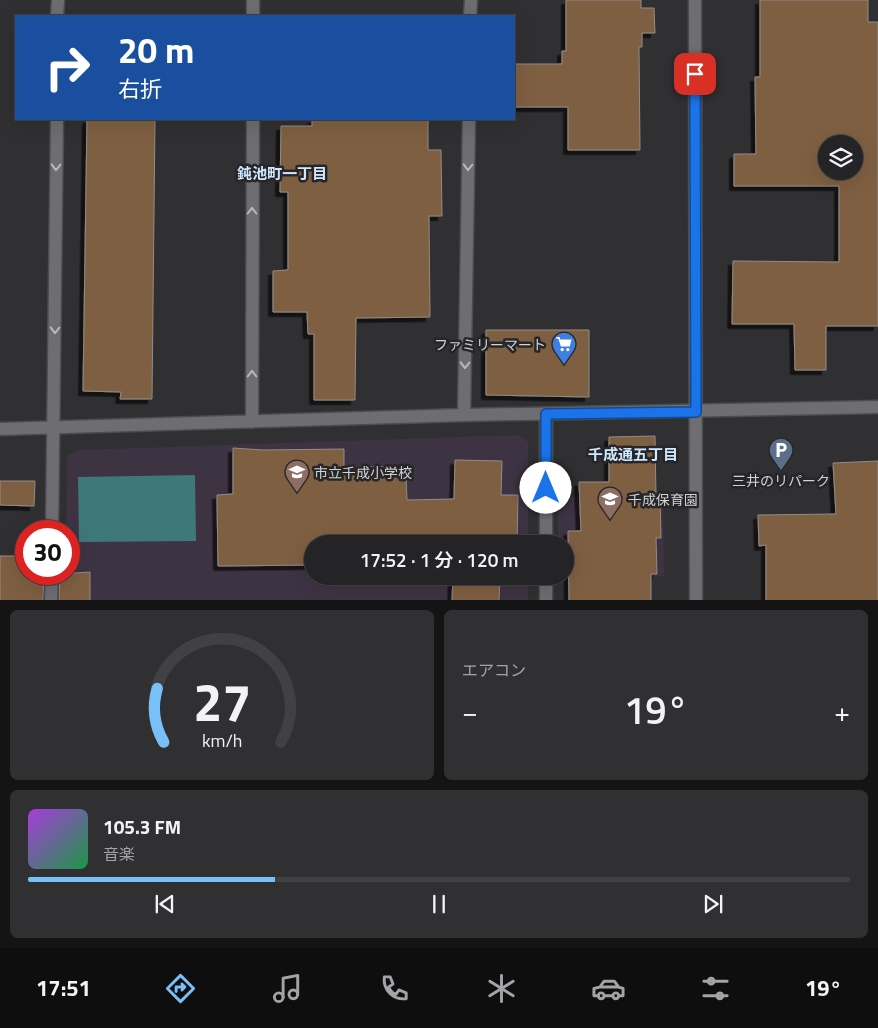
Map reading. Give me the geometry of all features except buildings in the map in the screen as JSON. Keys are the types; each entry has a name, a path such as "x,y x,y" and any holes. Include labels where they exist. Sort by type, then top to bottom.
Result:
{"street":[{"path":"58,0 58,15"},
{"path":"253,15 254,0"},
{"path":"470,15 471,0"},
{"path":"695,0 696,600"},
{"path":"52,520 56,120"},
{"path":"252,422 253,120"},
{"path":"464,415 469,120"},
{"path":"0,429 464,415 878,407"},
{"path":"546,414 546,535"},
{"path":"51,600 52,585"},
{"path":"546,585 546,600"}],"shaded area":[{"name":"市立千成小学校","path":"519,435 528,442 528,535 304,535 304,585 528,585 528,600 65,600 67,585 80,585 80,520 66,520 67,455 80,450"},
{"name":"千成保育園","path":"663,496 664,576 574,577 574,535 558,535 557,497"}],"water":[{"path":"195,475 196,541 80,542 78,477"}],"place":[{"name":"ファミリーマート","path":"564,365"},
{"name":"三井のリパーク","path":"781,471"},
{"name":"市立千成小学校","path":"297,493"},
{"name":"千成保育園","path":"610,520"}],"district":[{"name":"鈍池町一丁目","path":"282,173"},
{"name":"千成通五丁目","path":"633,454"}],"route":[{"path":"546,488 546,414 696,412 695,74"}]}
